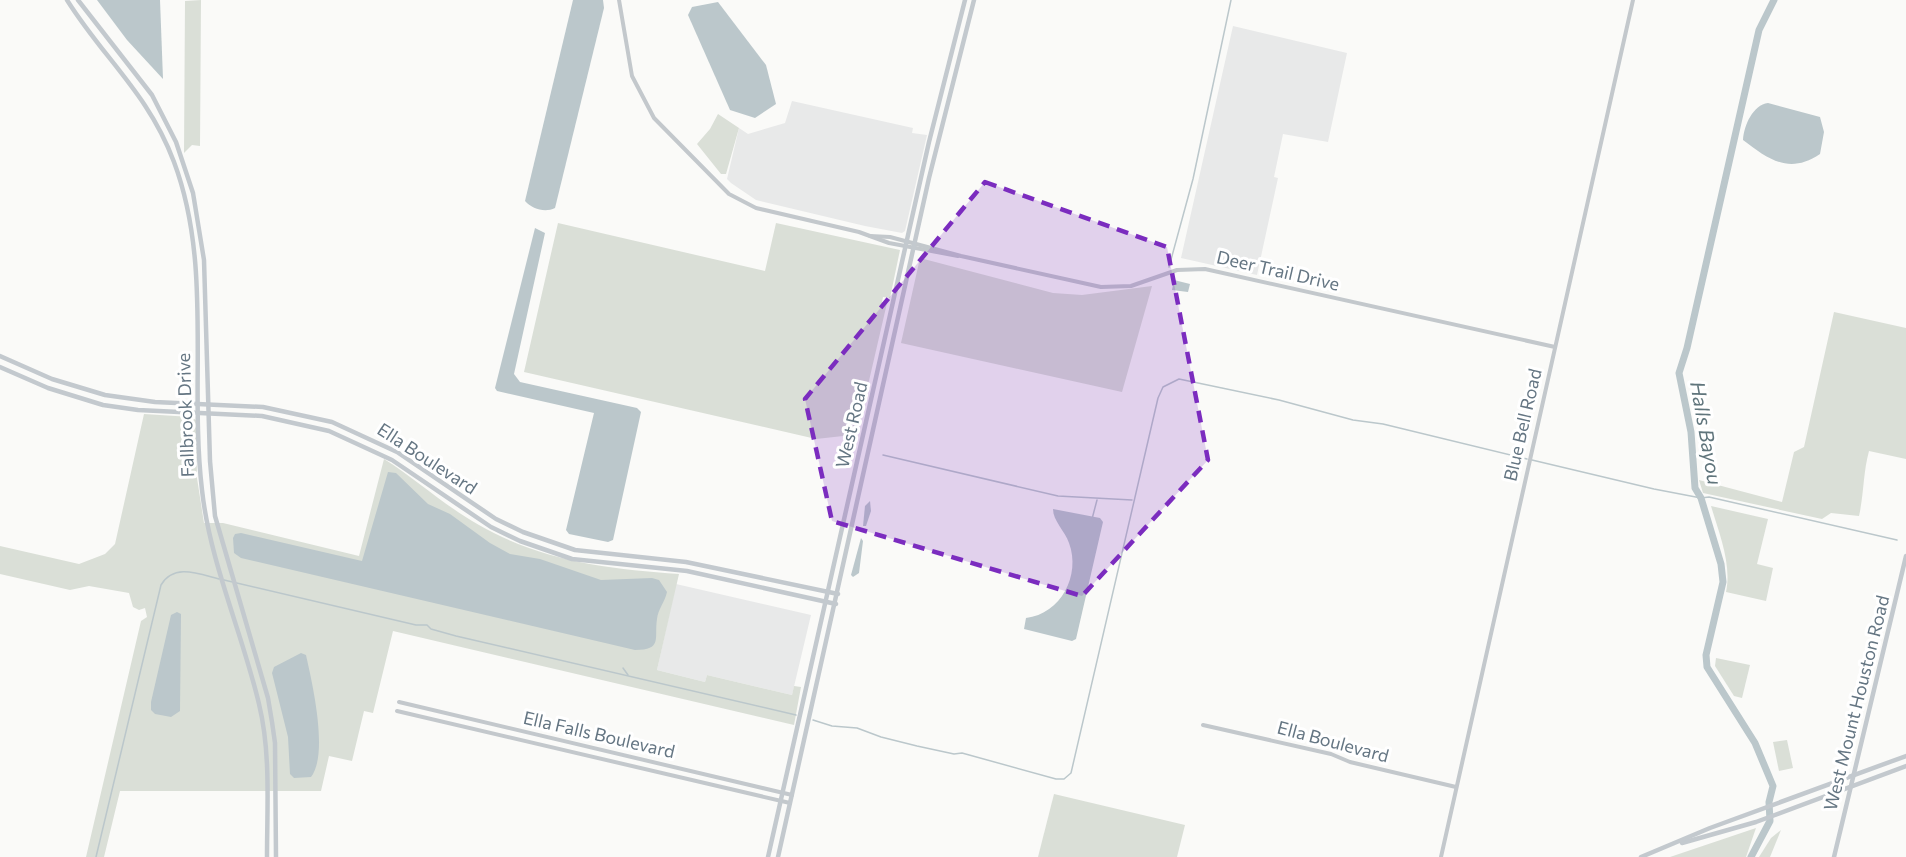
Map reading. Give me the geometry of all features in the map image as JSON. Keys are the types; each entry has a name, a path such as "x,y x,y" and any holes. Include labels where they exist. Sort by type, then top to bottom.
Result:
{"main road":[{"name":"Fallbrook Drive","path":"67,0 135,88 153,118 174,163 191,227 204,507 220,575 263,724 267,763 267,857"},
{"name":"Fallbrook Drive","path":"78,0 142,82 162,113 183,160 200,226 213,506 272,722 276,857"},
{"name":"West Road","path":"768,857 922,176 966,0"},
{"name":"West Road","path":"778,857 903,304 929,178 963,51 974,0"},
{"path":"101,46 108,40"},
{"path":"954,49 963,51"},
{"path":"938,112 945,115"},
{"path":"153,118 162,113"},
{"path":"922,176 929,178"},
{"path":"894,303 903,304"},
{"name":"Ella Boulevard","path":"0,356 70,386 105,395 137,400 263,407 322,419 365,435 397,452 483,512 540,538 586,552 686,562 838,594"},
{"name":"Ella Boulevard","path":"0,367 24,378 103,405 138,410 262,416 319,428 361,444 392,460 479,520 537,547 592,562 686,571 750,583 836,604"},
{"path":"24,378 27,369"},
{"path":"103,405 105,395"},
{"path":"868,416 877,418"},
{"path":"319,428 322,419"},
{"path":"392,460 397,452"},
{"path":"857,469 865,471"},
{"path":"204,507 213,506"},
{"path":"537,547 540,538"},
{"name":"West Mount Houston Road","path":"1834,857 1906,556"},
{"path":"686,562 686,571"},
{"path":"220,575 230,573"},
{"path":"750,583 751,575"},
{"path":"263,724 272,722"},
{"path":"1641,857 1758,810 1906,756"},
{"path":"1670,846 1756,822 1906,766"}],"street":[{"name":"Deer Trail Drive","path":"620,0 632,76 654,118 729,194 756,208 906,247 961,256"},
{"name":"Blue Bell Road","path":"1441,857 1633,0"},
{"name":"Deer Trail Drive","path":"870,236 908,241 1087,286 1110,288 1131,286 1177,270 1205,269 1555,347"},
{"name":"Ella Falls Boulevard","path":"399,702 792,795"},
{"name":"Ella Falls Boulevard","path":"397,711 790,803"},
{"path":"485,732 488,723"},
{"name":"Ella Boulevard","path":"1203,724 1331,754 1350,762 1456,787"},
{"path":"563,751 565,742"}],"highlighted area":[{"path":"985,182 1167,247 1208,460 1082,596 832,521 805,399"}],"shaded area":[{"path":"97,0 160,0 163,79 127,40"},
{"path":"201,0 200,146 192,145 184,153 185,1"},
{"path":"573,0 603,0 604,8 555,208 543,210 525,201"},
{"path":"718,2 766,65 776,104 755,118 730,110 688,15 692,7"},
{"path":"1233,26 1347,53 1328,142 1283,134 1274,177 1278,178 1257,275 1181,258"},
{"path":"792,101 913,128 912,133 927,135 905,231 902,233 865,226 756,200 727,179 739,128 748,134 785,123"},
{"path":"1768,103 1820,117 1824,132 1820,154 1809,160 1789,164 1770,158 1743,140 1750,117 1758,108"},
{"path":"718,114 739,128 726,174 721,174 697,144 710,129"},
{"path":"558,223 765,271 776,223 900,250 890,298 883,297 882,302 887,303 856,437 816,439 524,372"},
{"path":"535,228 545,233 514,374 520,382 637,408 641,412 613,540 608,542 569,534 566,530 594,413 497,391 495,388"},
{"path":"920,258 1053,293 1082,295 1152,286 1122,392 901,343"},
{"path":"1174,280 1190,284 1188,292 1172,290"},
{"path":"1834,312 1906,328 1906,459 1869,451 1859,516 1831,513 1822,519 1703,493 1699,480 1782,502 1794,452 1804,447"},
{"path":"144,414 191,417 196,420 197,478 204,523 223,523 359,556 384,459 466,518 526,547 601,566 679,574 657,670 705,682 707,675 792,695 794,686 801,687 794,725 393,631 373,713 364,711 352,761 329,756 321,791 120,791 104,857 86,857 141,621 147,617 145,608 139,610 133,607 129,593 89,586 70,590 0,574 0,546 79,564 105,554 115,544"},
{"path":"388,472 396,473 428,504 450,514 490,543 510,554 540,559 601,580 652,578 659,580 667,592 658,615 655,642 650,648 635,650 241,558 234,553 233,538 235,534 241,533 362,561"},
{"path":"870,501 871,511 866,526 863,526 865,506"},
{"path":"1711,506 1768,519 1757,564 1773,568 1766,601 1726,592 1726,560"},
{"path":"1053,509 1100,518 1103,522 1076,639 1072,641 1024,629 1026,618 1049,609 1058,601 1070,580 1072,555 1069,543 1055,518"},
{"path":"861,538 863,541 859,573 853,577 851,575"},
{"path":"676,584 811,615 792,695 707,675 705,682 657,670"},
{"path":"177,612 181,614 180,711 171,717 155,714 151,710 151,702 171,615"},
{"path":"301,653 306,655 315,699 319,752 311,777 294,778 290,774 288,737 272,673 274,667"},
{"path":"1716,658 1750,665 1742,698 1734,696 1715,666"},
{"path":"1787,740 1793,768 1779,771 1773,742"},
{"path":"1054,794 1185,825 1177,857 1038,857"},
{"path":"1756,828 1746,857 1670,857"},
{"path":"1781,830 1770,857 1759,857 1771,838"}],"waterway":[{"path":"1169,267 1193,179 1231,0"},
{"name":"Halls Bayou","path":"1751,857 1770,821 1769,802 1773,786 1755,743 1707,667 1706,655 1723,582 1721,564 1701,498 1695,488 1691,432 1679,373 1687,348 1759,30 1774,0"},
{"path":"813,720 832,726 857,728 917,746 954,754 962,753 1056,779 1064,779 1071,773 1158,398 1163,387 1179,379 1279,400 1353,420 1383,424 1527,459"},
{"path":"883,455 1058,496 1132,500"},
{"path":"1532,460 1654,489 1701,498 1709,497 1897,540"},
{"path":"1092,519 1097,500"},
{"path":"96,857 161,585 166,578 180,572 219,579"},
{"path":"224,580 416,625 427,625 431,629 456,636 796,715"},
{"path":"623,668 628,675"}]}
